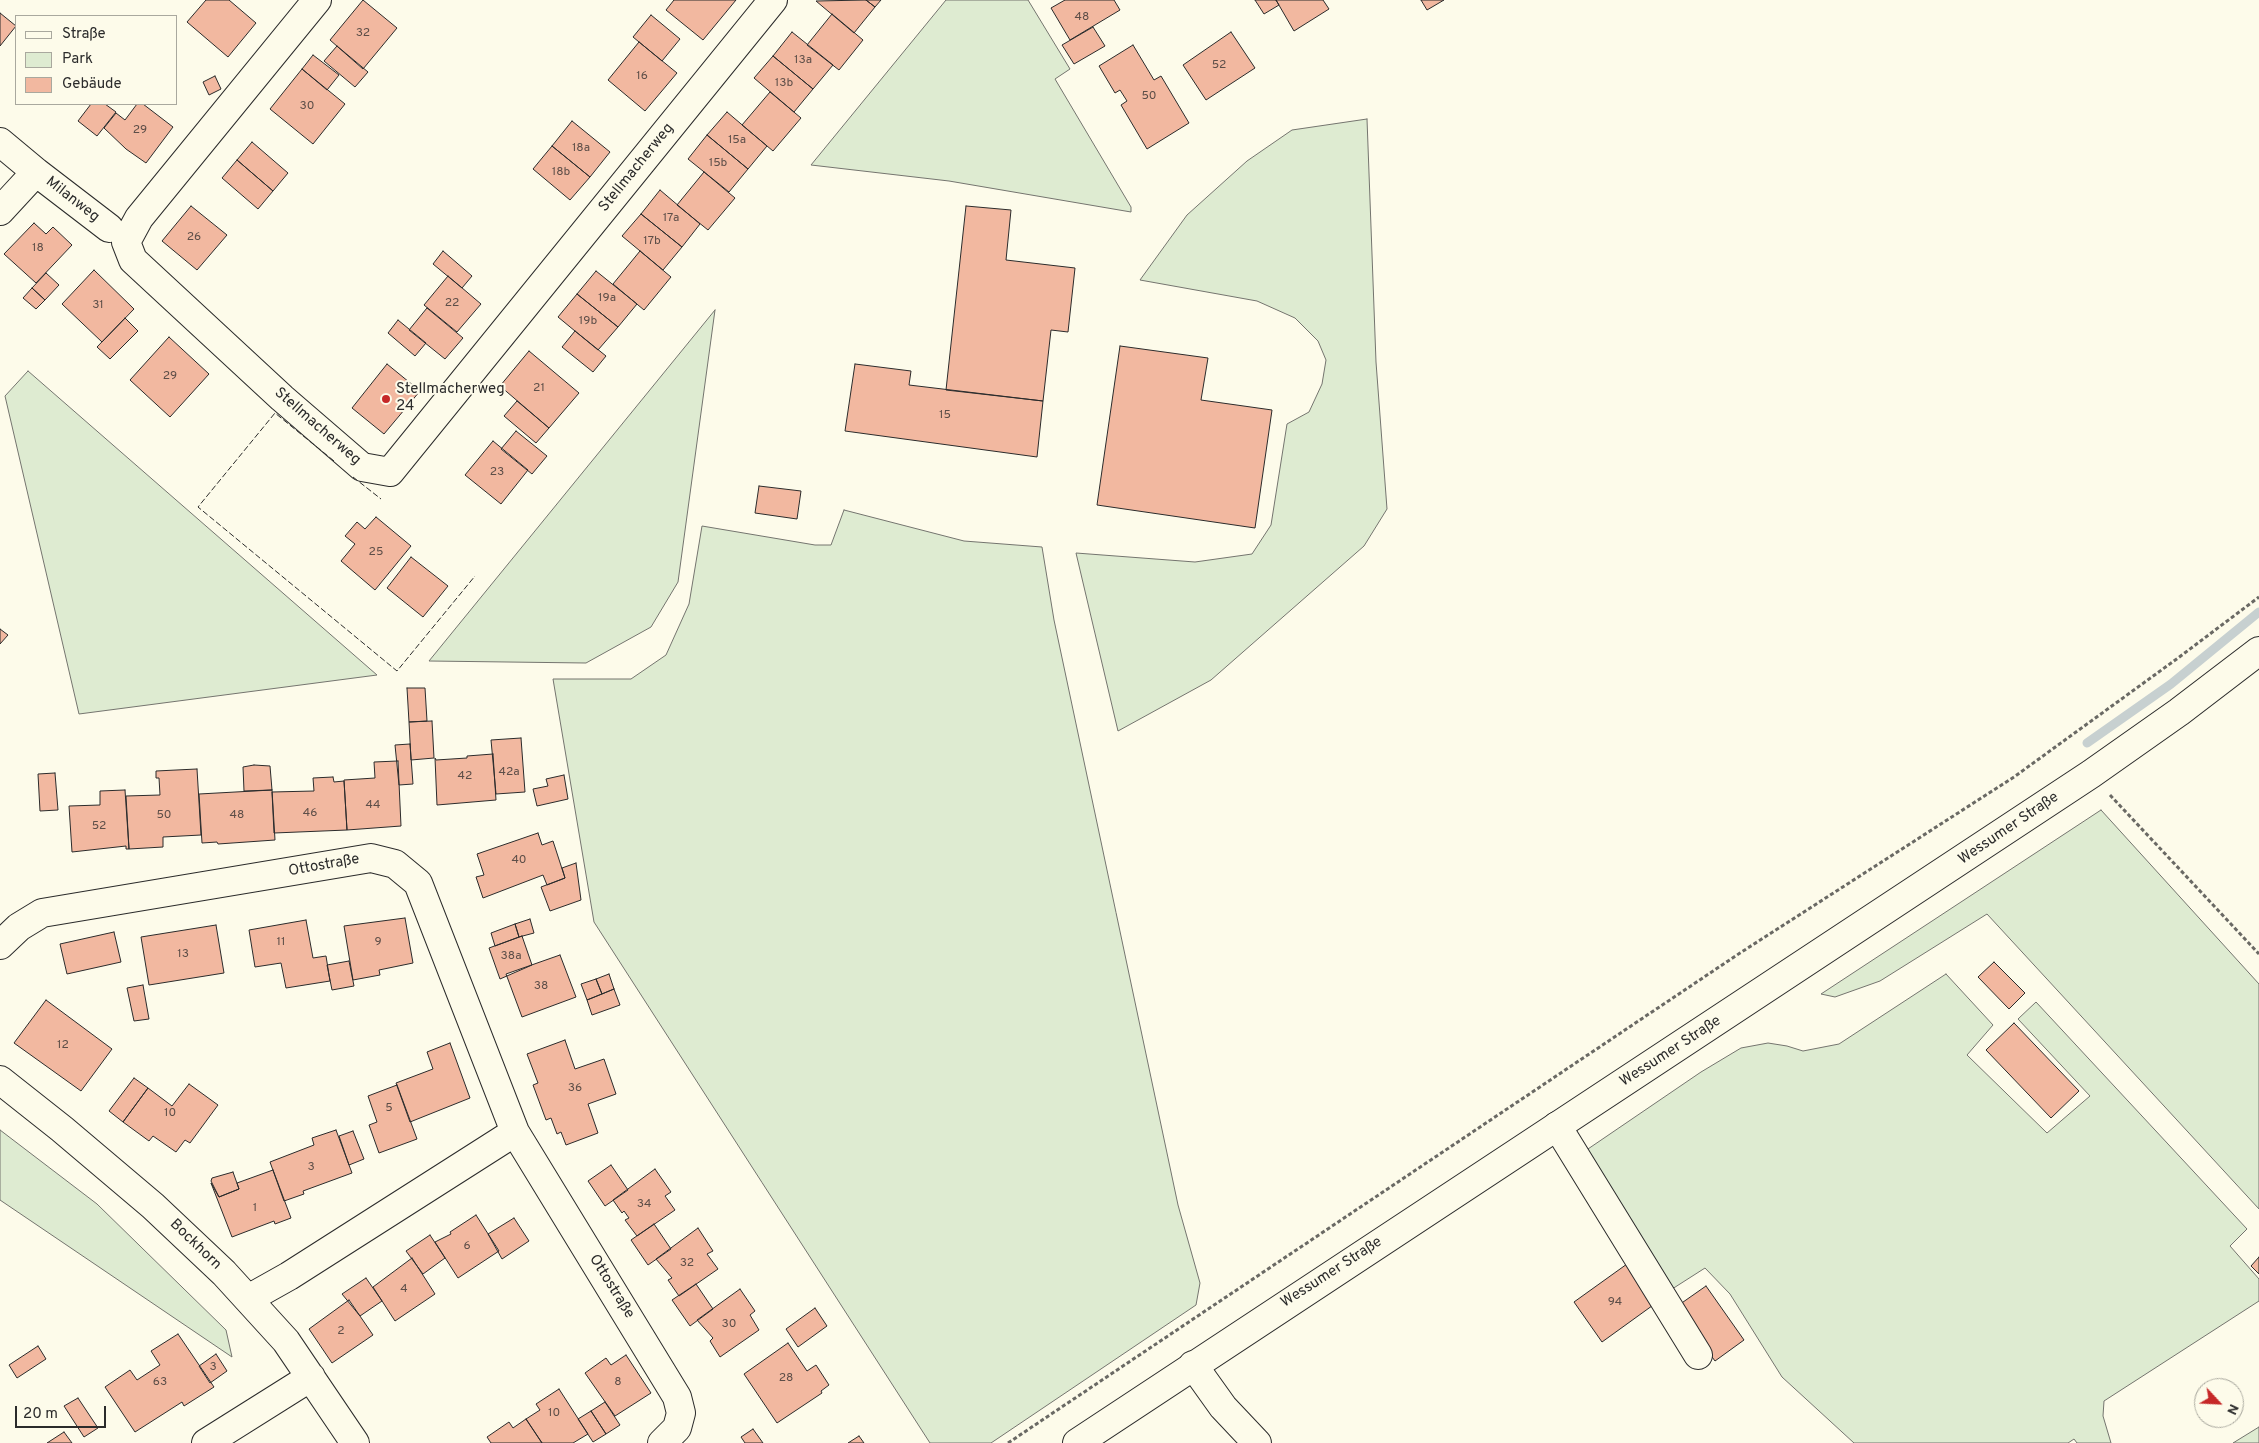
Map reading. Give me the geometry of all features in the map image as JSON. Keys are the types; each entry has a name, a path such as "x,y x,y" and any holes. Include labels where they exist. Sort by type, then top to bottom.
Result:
{"street":[{"name":"Stellmacherweg","path":"317,0 139,218 126,242 133,260 282,398 362,467 390,472 774,0"},
{"name":"Milanweg","path":"0,142 109,228"},
{"name":"Milanweg","path":"0,211 36,172"},
{"name":"Wessumer Straße","path":"1077,1443 2091,774 2179,712 2259,650"},
{"name":"Ottostraße","path":"0,945 19,928 42,913 371,858 395,864 418,883 515,1132 677,1397 681,1413 677,1428 662,1443"},
{"name":"Bockhorn","path":"0,1080 56,1124 153,1206 248,1299 286,1341 355,1443"},
{"path":"1557,1126 1698,1355"},
{"path":"248,1299 289,1276 515,1132"},
{"path":"1193,1365 1223,1407 1258,1443"},
{"path":"206,1443 311,1378"}],"path":[{"path":"1008,1443 1723,964 2014,777 2259,597"},
{"path":"2091,774 2259,954"}],"green space":[{"path":"946,0 1028,0 1070,69 1055,79 1131,207 1131,212 949,181 811,165"},
{"path":"1367,119 1376,362 1387,509 1364,546 1211,680 1118,731 1076,553 1195,562 1252,554 1271,525 1287,424 1309,412 1322,384 1326,360 1318,341 1295,318 1257,301 1140,280 1187,215 1247,161 1292,130"},
{"path":"715,310 678,582 651,627 586,663 429,661"},
{"path":"28,371 377,675 79,714 5,396"},
{"path":"844,510 964,541 1042,547 1054,620 1178,1205 1200,1283 1196,1305 991,1443 930,1443 594,922 553,679 631,679 666,655 689,604 702,526 815,545 831,545"},
{"path":"2101,810 2259,984 2259,1209 1987,914 1880,981 1835,997 1821,994"},
{"path":"1946,974 1993,1025 1967,1055 2047,1133 2090,1096 2018,1019 2036,1002 2247,1229 2230,1246 2259,1279 2259,1301 2104,1401 2103,1416 2111,1443 2077,1443 2074,1439 2068,1443 1854,1443 1782,1377 1730,1294 1705,1268 1669,1291 1585,1151 1701,1072 1741,1048 1768,1043 1803,1051 1839,1044"},
{"path":"0,1130 97,1204 226,1330 232,1357 0,1200"},
{"path":"2259,1427 2259,1443 2233,1443"}],"building":[{"path":"206,0 229,0 256,23 228,57 187,22"},
{"path":"363,0 397,28 363,69 330,40"},
{"path":"674,0 736,0 703,40 666,10"},
{"path":"866,0 875,7 854,33 816,1"},
{"path":"866,0 881,0 875,7"},
{"path":"1065,0 1114,0 1120,10 1070,40 1051,8"},
{"path":"1255,0 1276,0 1279,5 1264,14"},
{"path":"1276,0 1323,0 1329,9 1294,31"},
{"path":"1421,0 1444,0 1427,10"},
{"path":"0,13 15,27 0,46"},
{"path":"832,14 863,40 839,70 807,45"},
{"path":"651,15 680,39 662,61 633,37"},
{"path":"1093,27 1105,46 1074,64 1062,45"},
{"path":"792,32 833,65 813,89 773,56"},
{"path":"1231,32 1255,68 1206,100 1183,65"},
{"path":"639,42 677,73 645,111 608,80"},
{"path":"1133,45 1154,80 1161,76 1189,123 1147,149 1121,105 1127,101 1120,90 1115,93 1099,66"},
{"path":"337,46 368,72 355,87 324,61"},
{"path":"313,55 339,75 327,90 302,69"},
{"path":"773,56 813,89 794,112 754,78"},
{"path":"302,69 345,104 313,144 270,109"},
{"path":"215,76 221,89 209,95 203,82"},
{"path":"770,92 801,118 773,151 742,125"},
{"path":"90,105 106,105 116,112 97,136 78,121"},
{"path":"136,105 144,105 173,127 146,163 126,149 104,128 116,113 125,120"},
{"path":"727,112 767,146 748,169 707,135"},
{"path":"572,121 610,152 590,177 552,146"},
{"path":"707,135 748,169 729,192 688,159"},
{"path":"252,142 288,173 273,191 237,160"},
{"path":"552,146 590,177 570,200 533,169"},
{"path":"237,160 273,191 258,209 222,178"},
{"path":"704,172 735,198 708,230 677,205"},
{"path":"660,190 700,224 682,247 641,214"},
{"path":"191,206 227,235 197,270 162,241"},
{"path":"966,206 1011,210 1006,260 1075,268 1068,332 1051,330 1043,401 946,390"},
{"path":"641,214 682,247 663,270 622,236"},
{"path":"34,223 46,234 53,227 72,245 36,283 4,254"},
{"path":"443,251 472,276 462,288 433,264"},
{"path":"640,251 671,277 644,310 613,284"},
{"path":"94,270 134,309 102,342 62,304"},
{"path":"596,271 637,304 618,327 577,294"},
{"path":"46,273 59,285 45,300 32,288"},
{"path":"448,276 481,304 457,332 424,305"},
{"path":"32,288 45,300 36,309 23,298"},
{"path":"577,294 618,327 598,350 558,317"},
{"path":"427,308 463,338 445,359 409,330"},
{"path":"125,318 138,331 110,359 97,347"},
{"path":"398,320 426,343 415,356 388,333"},
{"path":"575,331 606,356 593,372 562,347"},
{"path":"169,337 209,374 170,417 130,380"},
{"path":"1120,346 1208,358 1201,400 1272,410 1255,528 1097,505"},
{"path":"529,351 579,393 549,428 500,386"},
{"name":"Stellmacherweg 24","path":"387,364 420,391 384,434 352,408"},
{"path":"855,364 911,371 909,385 1043,401 1037,457 845,431"},
{"path":"517,401 549,428 536,443 504,416"},
{"path":"516,431 547,456 532,474 501,449"},
{"path":"493,441 528,470 501,504 465,475"},
{"path":"759,486 801,491 797,519 755,513"},
{"path":"376,517 411,546 375,590 341,561 355,544 345,536 357,522 365,529"},
{"path":"411,557 448,586 423,617 387,588"},
{"path":"0,629 8,635 0,644"},
{"path":"407,688 425,688 427,721 409,722"},
{"path":"432,721 434,758 411,760 409,722"},
{"path":"521,738 525,792 496,794 491,740"},
{"path":"410,744 413,784 399,785 395,745"},
{"path":"493,754 496,800 437,805 435,758 436,760 467,758 467,756"},
{"path":"398,761 401,826 347,830 344,780 375,778 374,762"},
{"path":"254,765 270,766 272,790 244,791 243,767"},
{"path":"197,769 201,835 163,837 163,847 129,849 126,796 160,795 159,778 156,778 156,771"},
{"path":"55,773 58,810 40,811 38,774"},
{"path":"564,775 568,799 537,806 533,789 548,786 546,779"},
{"path":"333,777 334,782 344,781 347,830 274,833 272,792 314,791 313,778"},
{"path":"125,790 129,849 126,849 126,846 72,852 69,806 100,805 100,791"},
{"path":"272,790 275,840 218,844 217,842 202,843 199,794"},
{"path":"538,833 542,845 553,841 565,878 547,885 543,875 483,898 476,877 484,875 477,854"},
{"path":"576,863 581,900 550,911 541,887 565,878 562,868"},
{"path":"405,918 413,963 379,970 380,975 353,980 344,926"},
{"path":"530,919 534,933 519,937 515,924"},
{"path":"306,920 313,958 326,956 330,981 286,988 281,963 255,967 249,930"},
{"path":"515,924 519,937 495,946 491,933"},
{"path":"216,925 224,973 149,985 141,937"},
{"path":"114,932 121,962 67,974 60,944"},
{"path":"522,936 532,965 500,979 489,948"},
{"path":"560,955 576,997 522,1017 506,974"},
{"path":"349,961 354,986 332,990 327,965"},
{"path":"1994,962 2025,993 2009,1009 1978,977"},
{"path":"609,974 614,989 602,994 596,979"},
{"path":"596,979 602,994 587,1000 581,984"},
{"path":"143,985 149,1019 134,1021 127,988"},
{"path":"614,989 620,1005 592,1015 587,1000"},
{"path":"46,1000 112,1049 81,1091 14,1043"},
{"path":"2014,1023 2079,1091 2051,1118 1986,1050"},
{"path":"565,1040 575,1069 604,1059 616,1094 588,1104 598,1133 566,1145 561,1132 557,1134 551,1118 546,1120 533,1085 538,1083 527,1054"},
{"path":"450,1043 470,1098 410,1122 396,1083 433,1069 427,1052"},
{"path":"134,1078 148,1088 123,1122 109,1111"},
{"path":"189,1084 218,1105 190,1143 185,1140 176,1152 153,1136 149,1141 123,1122 148,1088 172,1106"},
{"path":"397,1085 417,1139 379,1153 369,1125 377,1122 368,1096"},
{"path":"336,1130 352,1173 303,1191 304,1194 284,1201 270,1162 314,1145 312,1138"},
{"path":"353,1131 364,1159 349,1165 339,1136"},
{"path":"611,1165 628,1190 605,1206 588,1181"},
{"path":"655,1169 671,1192 665,1196 675,1210 637,1236 625,1220 629,1218 624,1211 622,1213 613,1200"},
{"path":"273,1170 291,1218 275,1224 274,1221 232,1237 211,1183 219,1197 239,1189 237,1183"},
{"path":"233,1172 239,1189 219,1197 211,1181 212,1178"},
{"path":"476,1215 499,1251 458,1278 435,1242 451,1234 450,1232"},
{"path":"514,1218 529,1241 502,1259 488,1234"},
{"path":"654,1224 671,1249 648,1265 631,1240"},
{"path":"698,1228 713,1251 707,1254 718,1269 679,1296 668,1280 672,1278 656,1259"},
{"path":"430,1235 445,1258 423,1274 406,1251"},
{"path":"2259,1257 2259,1274 2251,1266"},
{"path":"412,1258 435,1294 395,1321 373,1287"},
{"path":"1627,1264 1656,1303 1602,1342 1574,1302"},
{"path":"366,1278 382,1301 360,1316 342,1294"},
{"path":"696,1284 713,1309 690,1326 672,1300"},
{"path":"1706,1286 1744,1340 1715,1361 1676,1307"},
{"path":"740,1289 755,1311 750,1315 759,1330 720,1357 710,1341 713,1338 697,1320"},
{"path":"349,1300 373,1335 332,1363 309,1329"},
{"path":"815,1308 827,1326 798,1347 786,1329"},
{"path":"178,1334 214,1387 184,1406 182,1402 135,1432 105,1387 130,1370 137,1380 160,1365 151,1351"},
{"path":"788,1343 807,1371 816,1365 829,1385 821,1391 822,1393 777,1423 744,1374"},
{"path":"38,1346 46,1359 17,1378 9,1365"},
{"path":"216,1354 227,1371 210,1383 199,1366"},
{"path":"626,1355 651,1393 615,1416 585,1373 606,1358 611,1365"},
{"path":"559,1389 588,1434 573,1443 542,1443 526,1419 540,1410 536,1404"},
{"path":"78,1398 98,1428 84,1437 64,1406"},
{"path":"605,1402 620,1425 606,1434 591,1411"},
{"path":"591,1411 606,1434 593,1442 578,1419"},
{"path":"526,1419 542,1443 491,1443 487,1437 509,1422 513,1428"},
{"path":"753,1429 763,1443 745,1443 741,1437"},
{"path":"64,1432 72,1443 47,1443"},
{"path":"859,1436 864,1443 848,1443"}],"waterway":[{"path":"2087,743 2171,684 2259,612"}],"fence":[{"path":"334,461 275,413 198,507 397,671 475,576"},
{"path":"353,477 381,499"}],"place":[{"name":"Stellmacherweg 24","path":"386,399"}]}
